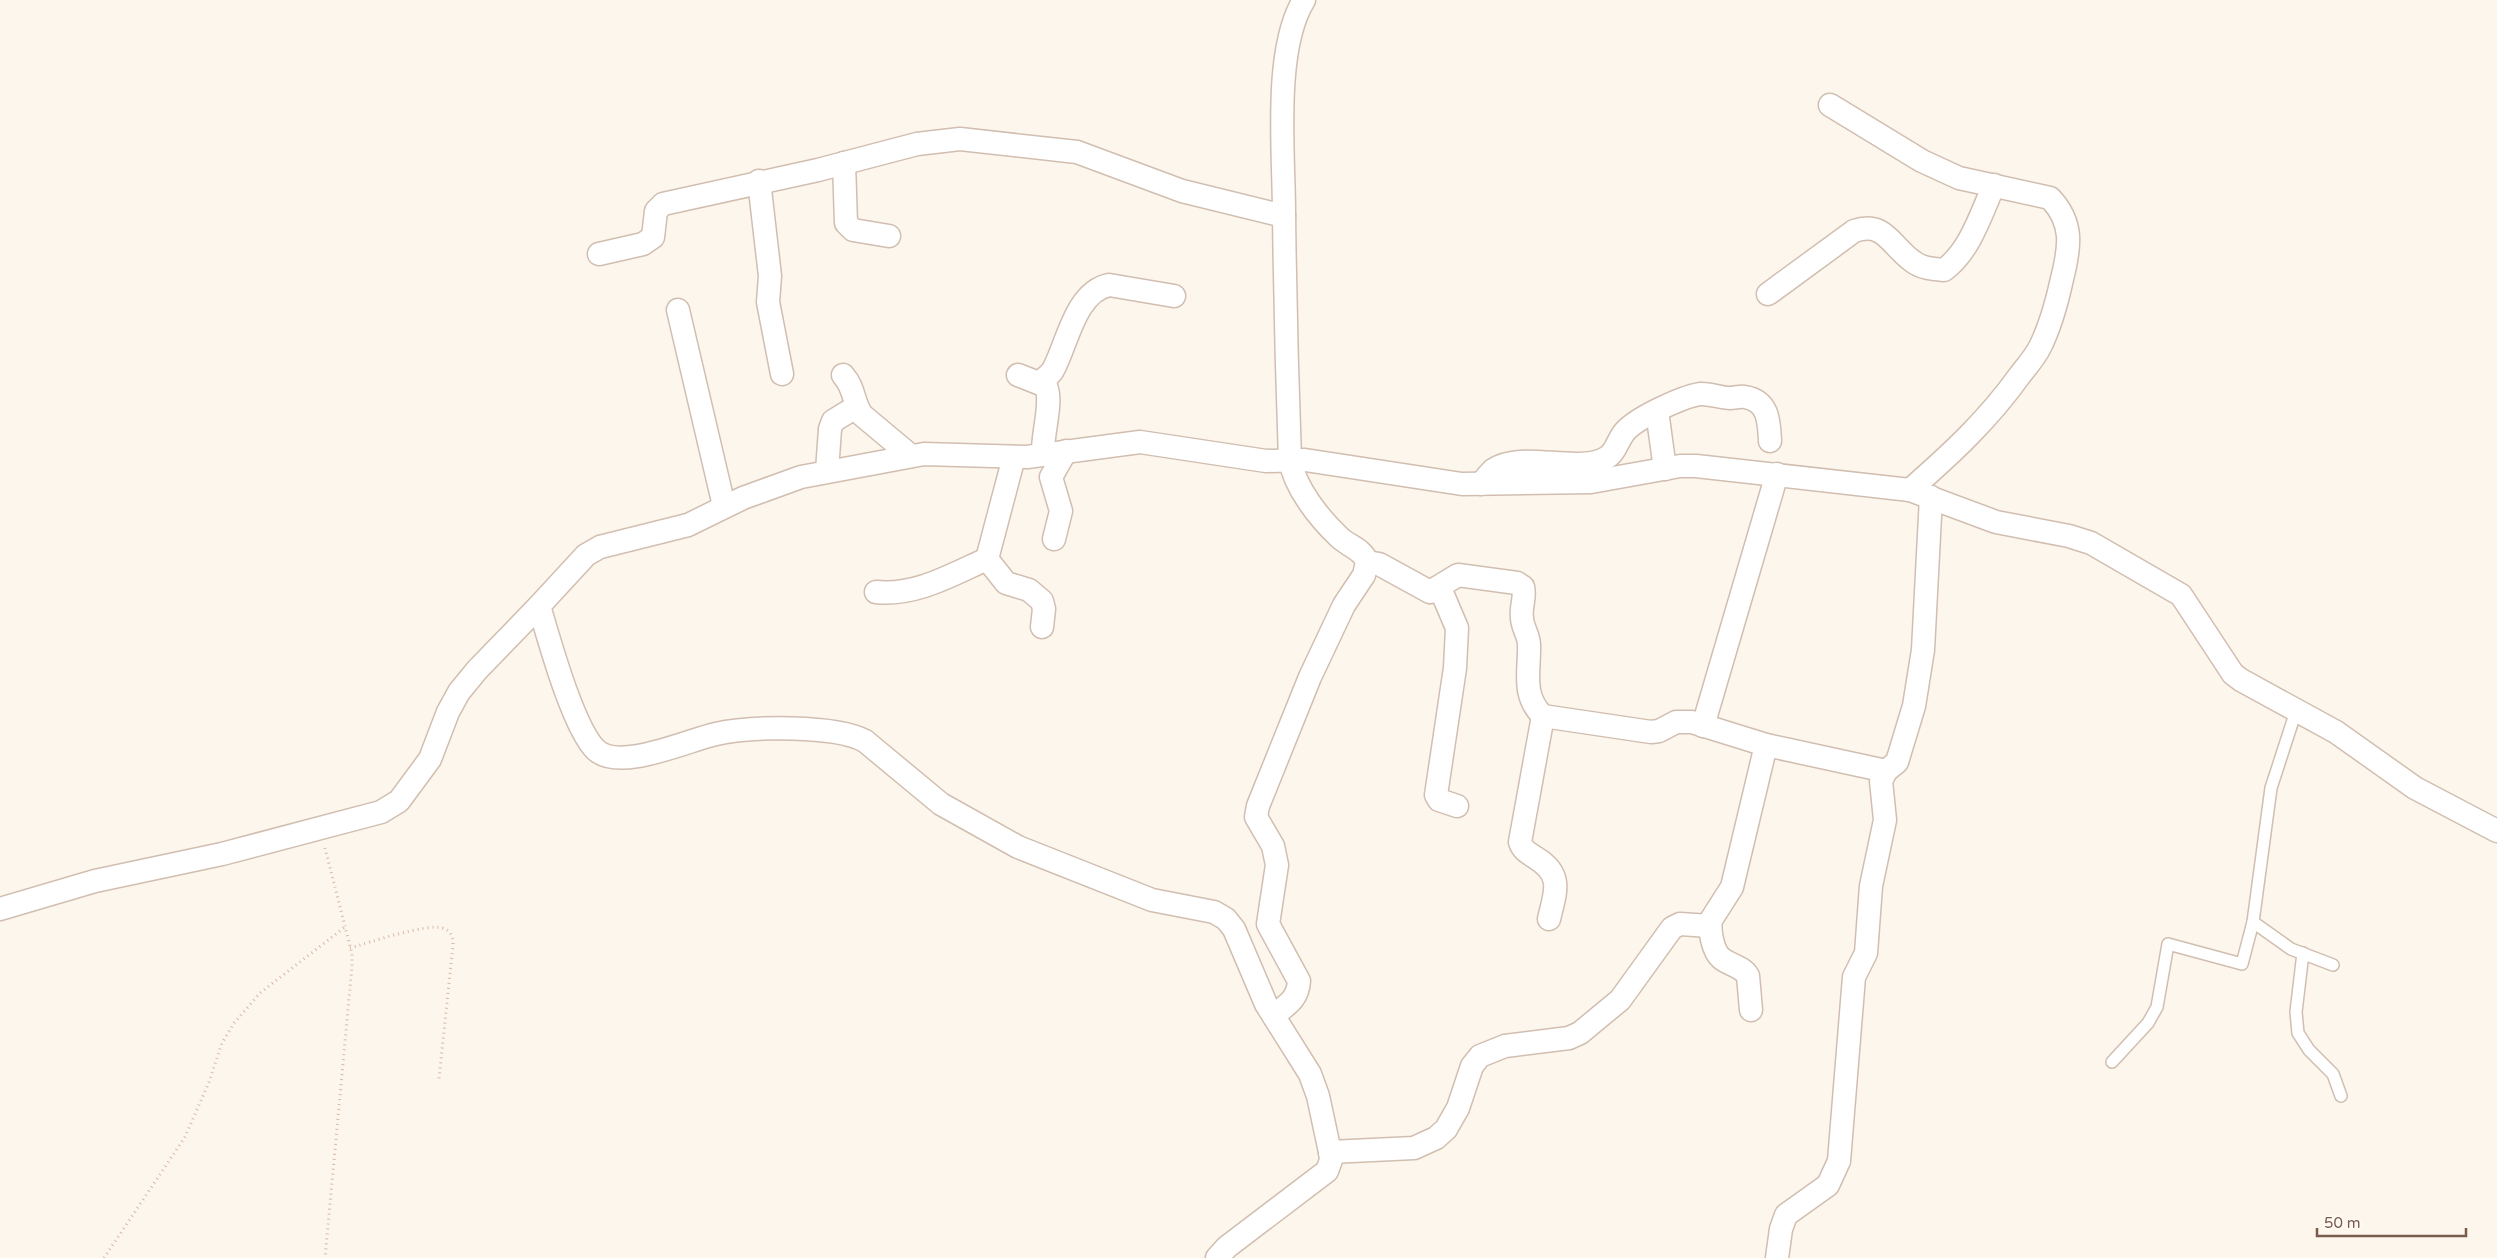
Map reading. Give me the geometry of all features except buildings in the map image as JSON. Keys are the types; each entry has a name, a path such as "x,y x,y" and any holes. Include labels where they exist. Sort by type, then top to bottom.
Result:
{"street":[{"path":"1274,1015 1293,1001 1298,989 1298,981 1268,924 1278,865 1273,846 1256,817 1258,806 1310,677 1344,605 1364,575 1367,562 1362,553 1338,537 1315,509 1295,479 1290,460 1285,342 1285,64 1291,26 1304,0"},
{"path":"1830,105 1922,161 1959,178 2050,198 2060,208 2068,227 2067,256 2053,317 2039,349 2011,388 1966,441 1910,490"},
{"path":"599,254 643,244 652,237 656,211 663,204 844,163 917,144 948,139 1077,152 1182,190 1284,216"},
{"path":"844,163 846,223 853,230 889,236"},
{"path":"760,182 770,276 768,302 782,374"},
{"path":"1768,294 1854,231 1866,227 1877,229 1912,261 1927,268 1944,270 1953,263 1970,238 1994,186"},
{"path":"1040,384 1053,370 1071,325 1079,312 1089,298 1101,287 1108,285 1174,296"},
{"path":"678,310 724,506"},
{"path":"843,375 854,393 856,407 866,421 911,456"},
{"path":"1018,375 1046,386 1049,401 1042,436 1043,454"},
{"path":"1480,484 1493,470 1501,466 1523,462 1588,463 1602,460 1611,455 1628,429 1657,411 1701,394 1729,398 1745,397 1761,404 1768,413 1770,442"},
{"path":"827,471 830,429 833,421 856,407"},
{"path":"1657,411 1665,469"},
{"path":"0,909 95,881 222,854 381,812 399,801 430,760 448,712 459,692 575,565 600,547 688,525 724,506 801,478 827,471 911,456 936,454 1014,457 1140,442 1243,458 1319,462 1445,482 1480,484 1591,482 1665,469 1696,466 1910,490 1996,522 2068,536 2091,543 2175,590 2188,603 2233,674 2251,687 2336,732 2415,788 2497,831"},
{"path":"1054,539 1061,511 1051,477 1066,451"},
{"path":"987,559 1014,457"},
{"path":"1703,726 1777,474"},
{"path":"1777,1258 1781,1229 1786,1216 1824,1188 1835,1172 1839,1161 1854,977 1866,953 1871,886 1886,820 1881,781 1886,771 1897,762 1914,706 1923,650 1931,497"},
{"path":"876,592 893,594 924,587 987,559"},
{"path":"987,559 1006,583 1029,590 1042,601 1044,609 1042,626"},
{"path":"1367,562 1379,564 1423,590 1433,592 1452,576 1458,575 1518,583 1523,587 1525,596 1522,619 1529,644 1526,677 1536,708 1543,716 1651,732 1659,731 1680,721 1766,745 1886,771"},
{"path":"1440,588 1457,628 1455,668 1436,794 1439,800 1457,806"},
{"path":"539,606 564,684 588,740 601,753 613,757 630,757 664,750 717,734 760,728 778,728 857,737 941,804 1018,847 1152,900 1220,914 1234,929 1266,1004 1310,1074 1318,1096 1330,1152 1330,1166 1327,1171 1226,1247 1218,1258"},
{"path":"1543,716 1520,842 1525,851 1543,862 1555,876 1556,890 1549,919"},
{"path":"1751,1010 1748,976 1745,972 1721,958 1716,950 1710,926 1711,920 1732,887 1766,745"},
{"path":"1330,1152 1414,1148 1436,1138 1446,1129 1458,1108 1472,1066 1480,1056 1506,1046 1569,1038 1580,1033 1620,1000 1672,928 1680,924 1710,926"}],"lane":[{"path":"2112,1062 2148,1023 2157,1007 2168,944 2242,964 2253,922 2271,788 2296,711"},
{"path":"2253,922 2291,948 2333,965"},
{"path":"2303,953 2296,1012 2298,1033 2309,1050 2333,1074 2341,1096"}],"path":[{"path":"319,829 345,927 352,966 325,1258"},
{"path":"104,1258 185,1137 209,1082 222,1044 234,1023 260,994 345,927"},
{"path":"350,948 428,928 444,928 450,932 453,938 453,945 439,1079"}]}
